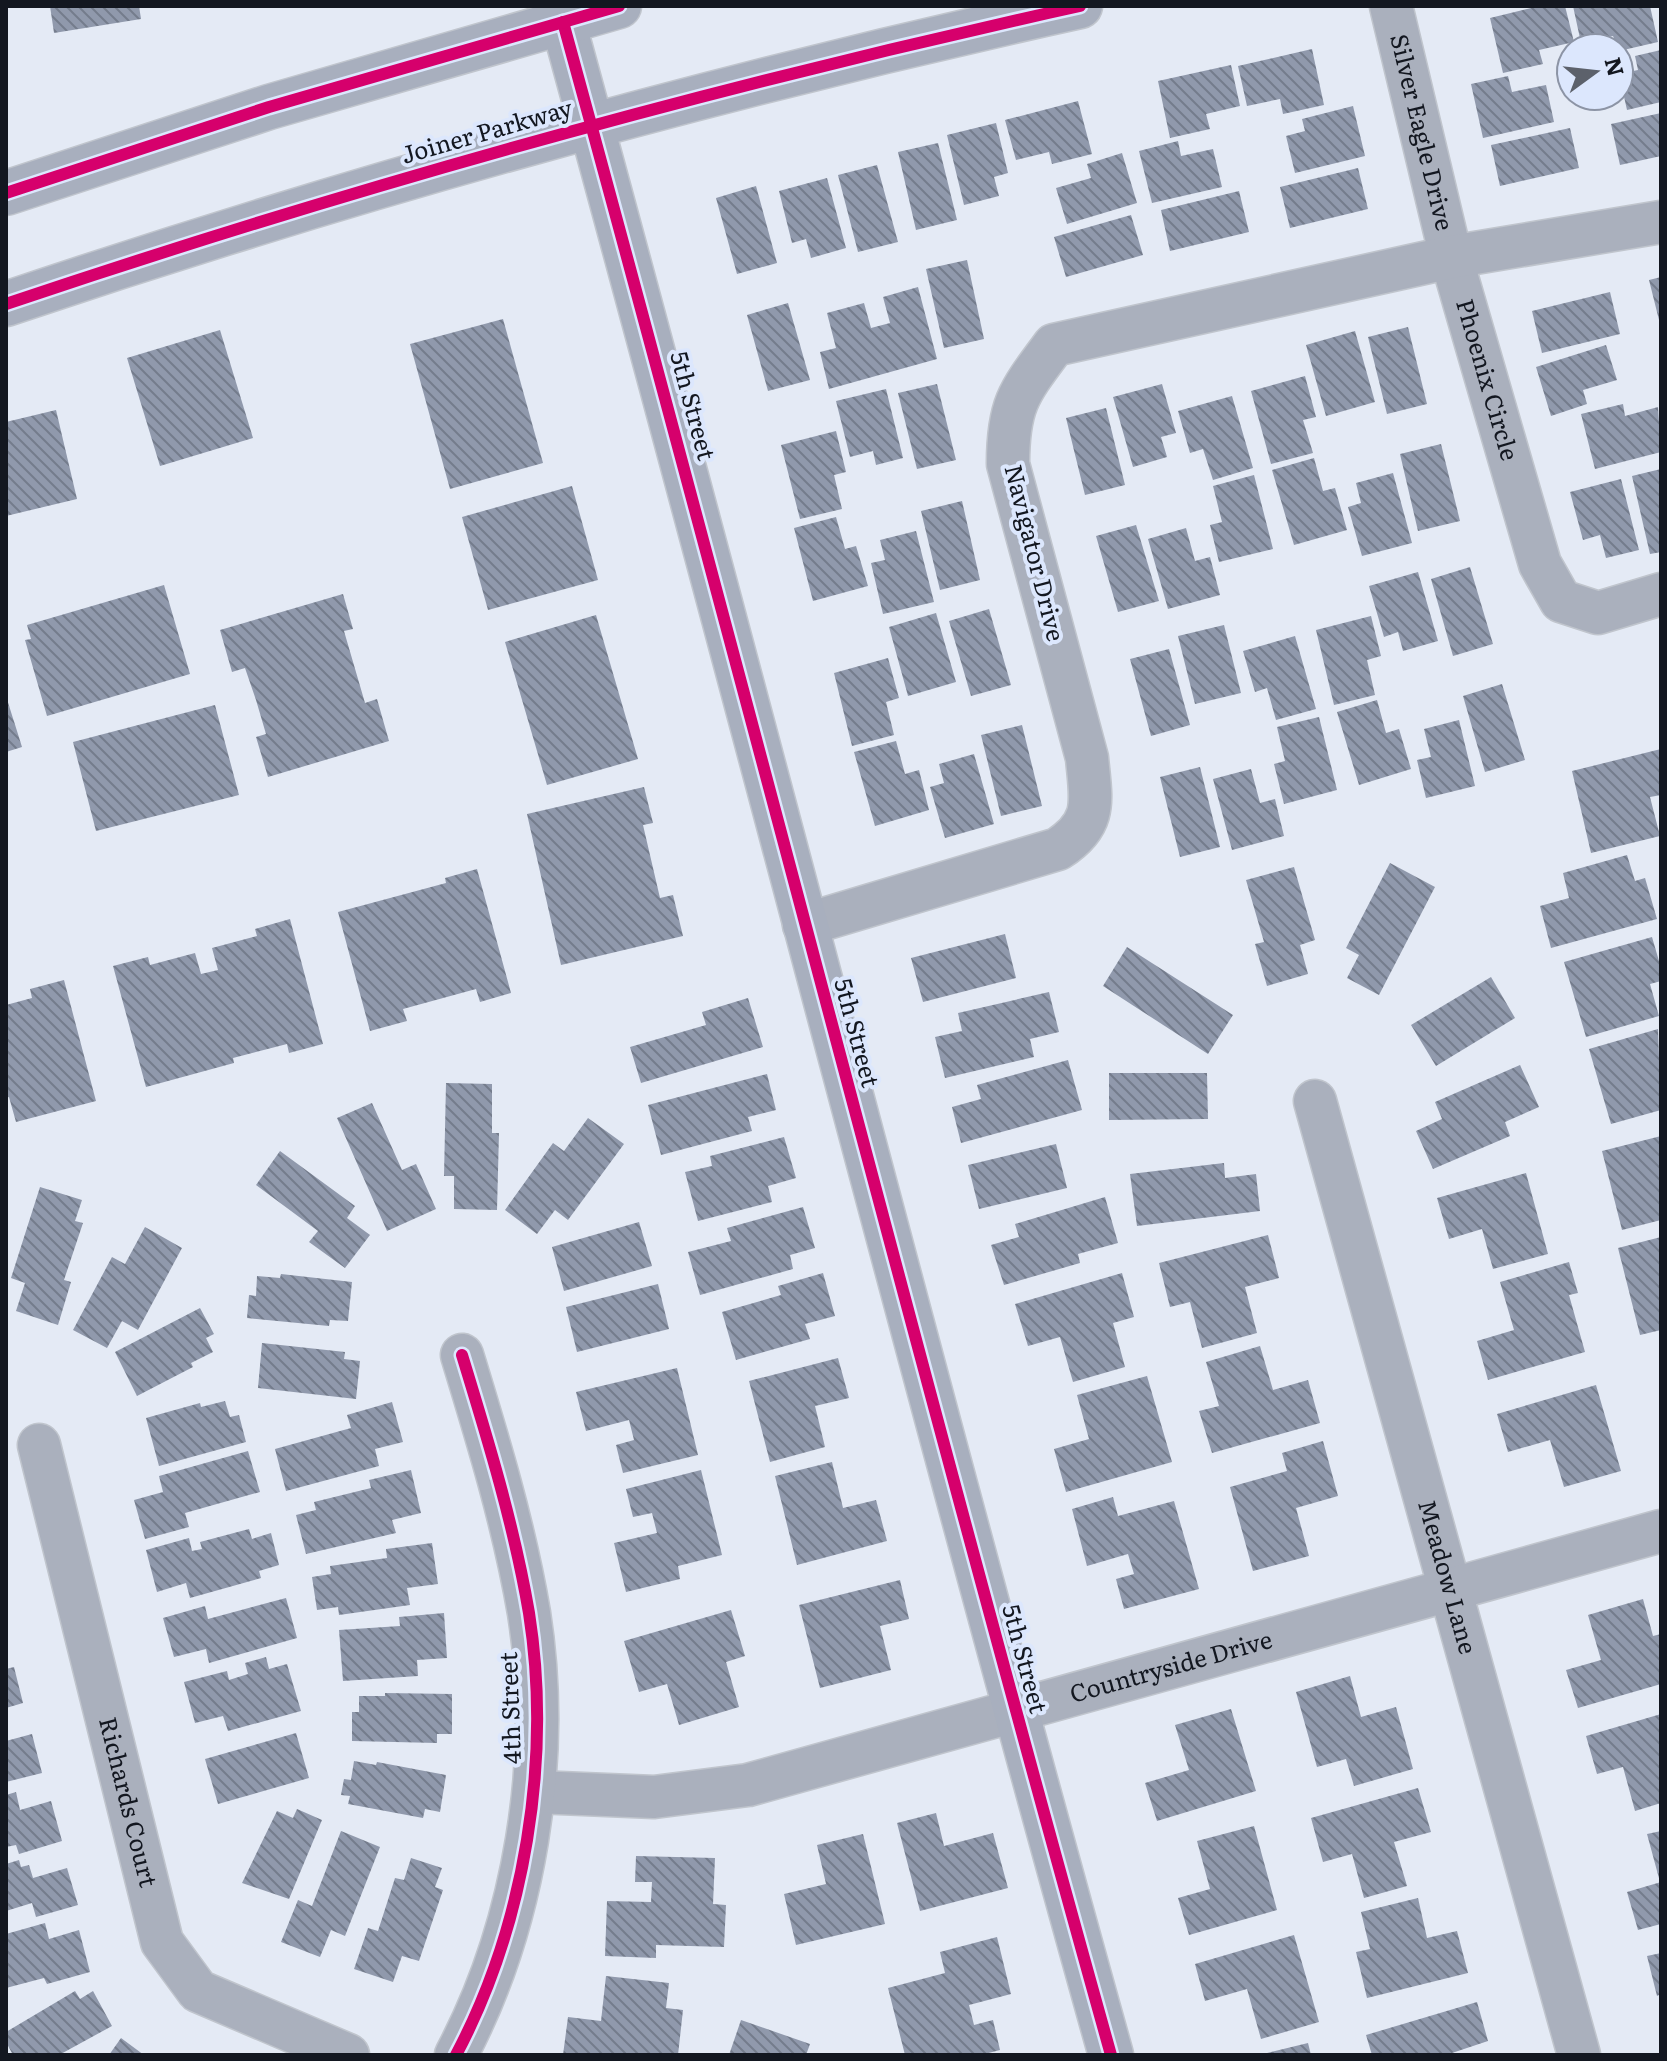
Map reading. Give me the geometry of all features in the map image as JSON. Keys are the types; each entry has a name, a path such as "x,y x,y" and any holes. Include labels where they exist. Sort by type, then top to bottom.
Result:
{"street":[{"path":"6,193 561,14 619,6"},
{"name":"Joiner Parkway","path":"6,304 276,215 592,125 925,40 1080,6"},
{"name":"Silver Eagle Drive","path":"1391,6 1451,257"},
{"name":"5th Street","path":"561,14 716,578 804,925 1014,1709 1111,2055"},
{"path":"1451,257 1661,222"},
{"name":"Phoenix Circle","path":"1451,257 1540,564 1561,601 1598,613 1661,594"},
{"name":"Navigator Drive","path":"804,925 1058,849 1078,836 1092,808 1087,758 1008,464 1008,423 1023,387 1054,345 1451,257"},
{"name":"Meadow Lane","path":"1315,1101 1579,2055"},
{"name":"4th Street","path":"456,2055 471,2026 509,1925 536,1792 529,1616 501,1482 462,1355"},
{"name":"Richards Court","path":"39,1445 162,1942 198,1991 348,2055"},
{"name":"Countryside Drive","path":"536,1792 654,1797 748,1785 1661,1531"}],"building":[{"path":"50,6 139,6 141,19 54,33"},
{"path":"1539,6 1565,6 1572,32 1555,32 1555,46 1539,50 1543,64 1503,73 1490,18"},
{"path":"1573,6 1650,6 1658,42 1635,47 1635,32 1579,32"},
{"path":"1312,49 1324,105 1283,114 1280,99 1247,106 1238,66"},
{"path":"1661,50 1661,102 1635,108 1635,71 1638,70 1635,56"},
{"path":"1231,65 1240,106 1206,114 1210,129 1170,138 1158,81"},
{"path":"1508,76 1512,92 1546,85 1554,122 1483,138 1471,84"},
{"path":"1078,101 1092,154 1052,164 1049,152 1016,160 1005,120"},
{"path":"1353,106 1365,156 1295,173 1286,136 1305,131 1302,119"},
{"path":"1661,113 1661,156 1620,165 1611,124"},
{"path":"996,123 1008,173 994,177 999,196 964,205 947,135"},
{"path":"1570,128 1579,168 1500,186 1491,145"},
{"path":"1178,141 1181,156 1213,149 1222,187 1152,203 1139,151"},
{"path":"938,143 957,220 916,230 898,152"},
{"path":"1122,153 1137,203 1067,224 1056,188 1091,178 1087,164"},
{"path":"877,165 898,242 858,252 838,175"},
{"path":"1358,168 1368,209 1290,228 1280,187"},
{"path":"827,178 846,248 811,258 806,239 792,243 779,191"},
{"path":"756,186 777,263 737,274 716,198"},
{"path":"1239,191 1249,232 1170,251 1161,210"},
{"path":"1131,215 1143,255 1066,277 1054,237"},
{"path":"967,260 984,339 944,348 926,269"},
{"path":"1661,277 1661,324 1660,324 1649,280"},
{"path":"918,287 937,359 829,389 820,352 836,348 827,313 864,303 871,328 890,323 883,297"},
{"path":"1610,292 1620,334 1542,353 1532,311"},
{"path":"788,303 810,380 768,391 747,315"},
{"path":"503,319 543,463 450,489 410,344"},
{"path":"1408,327 1427,404 1387,414 1368,337"},
{"path":"220,330 253,438 160,466 127,358"},
{"path":"1355,331 1375,402 1326,416 1306,345"},
{"path":"1606,345 1617,380 1583,390 1587,404 1551,416 1536,367"},
{"path":"1305,376 1316,417 1303,420 1313,453 1271,464 1251,391"},
{"path":"937,384 956,460 917,469 898,393"},
{"path":"1162,384 1176,433 1161,437 1167,457 1133,467 1113,397"},
{"path":"886,389 903,458 876,465 873,451 850,457 836,401"},
{"path":"1232,396 1253,468 1213,480 1203,449 1190,453 1178,411"},
{"path":"1623,404 1625,416 1658,407 1661,452 1595,469 1581,414"},
{"path":"1106,408 1125,485 1085,495 1066,418"},
{"path":"56,410 77,499 6,516 6,422"},
{"path":"836,431 846,472 834,475 842,509 800,519 781,445"},
{"path":"1441,444 1460,521 1418,531 1400,454"},
{"path":"1314,458 1323,491 1335,488 1347,530 1294,545 1272,470"},
{"path":"1661,469 1661,552 1650,554 1632,476"},
{"path":"1393,473 1412,543 1362,556 1348,507 1361,503 1356,483"},
{"path":"1254,475 1273,549 1219,562 1210,525 1222,522 1213,486"},
{"path":"1621,479 1639,550 1606,558 1600,535 1583,540 1570,492"},
{"path":"572,486 598,580 488,610 462,517"},
{"path":"962,501 980,580 940,590 921,511"},
{"path":"836,517 845,549 856,546 868,586 813,601 794,528"},
{"path":"1136,525 1159,601 1118,612 1096,536"},
{"path":"1186,528 1195,561 1210,557 1220,595 1168,609 1148,539"},
{"path":"916,531 934,602 883,614 871,563 885,560 880,540"},
{"path":"1470,567 1493,644 1453,656 1431,579"},
{"path":"1418,572 1438,641 1403,651 1398,632 1384,637 1369,586"},
{"path":"164,585 190,674 47,716 25,640 31,639 27,625"},
{"path":"343,594 353,629 344,631 365,703 377,699 389,741 268,777 256,737 266,734 256,700 245,668 232,672 220,630"},
{"path":"989,609 1011,685 971,696 949,621"},
{"path":"936,613 956,682 908,696 889,627"},
{"path":"596,615 638,759 547,785 505,642"},
{"path":"1371,616 1381,656 1367,660 1375,695 1334,705 1316,630"},
{"path":"1224,625 1241,693 1195,704 1178,636"},
{"path":"1295,636 1316,709 1276,720 1267,688 1255,692 1243,651"},
{"path":"1169,649 1190,725 1151,736 1130,659"},
{"path":"888,658 899,698 886,702 894,735 852,746 834,673"},
{"path":"1502,684 1525,760 1485,772 1463,696"},
{"path":"6,696 22,747 6,752"},
{"path":"1377,700 1386,733 1399,729 1411,769 1359,785 1337,712"},
{"path":"215,705 239,795 96,831 73,742"},
{"path":"1319,717 1337,790 1284,804 1274,764 1285,761 1277,727"},
{"path":"1459,720 1475,786 1426,798 1417,760 1431,757 1424,729"},
{"path":"1022,725 1042,806 1001,816 981,735"},
{"path":"896,741 905,774 919,770 929,810 875,826 854,752"},
{"path":"1661,749 1661,795 1650,797 1660,836 1591,853 1572,771"},
{"path":"974,754 994,824 945,838 930,787 944,783 939,764"},
{"path":"1200,767 1220,847 1180,857 1160,777"},
{"path":"1251,769 1260,803 1275,799 1284,836 1232,850 1213,779"},
{"path":"644,787 653,823 643,825 660,898 673,895 683,936 561,965 527,814"},
{"path":"1627,855 1635,881 1645,878 1657,919 1551,948 1540,906 1569,898 1563,873"},
{"path":"1390,863 1435,887 1379,995 1347,978 1359,955 1346,948"},
{"path":"1294,867 1315,940 1300,945 1308,974 1267,986 1255,944 1264,942 1246,880"},
{"path":"477,869 511,993 480,1002 476,989 403,1009 407,1021 370,1031 338,912 446,883 445,878"},
{"path":"290,919 323,1044 289,1053 287,1044 233,1058 234,1063 146,1087 113,966 148,957 150,965 195,953 201,974 218,970 212,948 257,936 255,929"},
{"path":"1005,934 1016,978 923,1002 911,958"},
{"path":"1652,937 1661,968 1661,981 1650,984 1659,1016 1586,1037 1564,962"},
{"path":"1127,947 1233,1015 1208,1054 1103,986"},
{"path":"1491,977 1515,1018 1436,1066 1411,1025"},
{"path":"64,980 96,1101 16,1122 9,1097 6,1098 6,1005 32,998 30,989"},
{"path":"1049,992 1059,1032 1030,1039 1034,1057 945,1078 935,1037 962,1031 958,1013"},
{"path":"748,998 763,1047 641,1083 630,1047 706,1025 702,1012"},
{"path":"1658,1029 1661,1110 1611,1124 1589,1049"},
{"path":"1068,1060 1082,1110 961,1143 952,1107 981,1099 977,1085"},
{"path":"1520,1065 1539,1107 1505,1122 1510,1136 1433,1169 1416,1131 1442,1119 1435,1102"},
{"path":"1109,1073 1207,1073 1208,1119 1109,1120"},
{"path":"767,1074 776,1110 748,1117 752,1131 661,1155 648,1105"},
{"path":"446,1083 492,1084 492,1133 499,1133 497,1210 454,1209 454,1176 444,1176"},
{"path":"372,1103 402,1170 416,1164 436,1209 387,1231 337,1118"},
{"path":"588,1118 624,1144 568,1220 555,1210 537,1234 505,1210 553,1143 564,1151"},
{"path":"1661,1136 1661,1220 1622,1230 1602,1151"},
{"path":"784,1137 796,1178 768,1186 772,1202 698,1221 685,1172 712,1166 710,1156"},
{"path":"1056,1144 1067,1188 979,1209 968,1165"},
{"path":"280,1151 355,1206 347,1218 370,1235 345,1268 309,1242 318,1231 256,1185"},
{"path":"1224,1163 1225,1178 1256,1174 1260,1211 1137,1226 1130,1174"},
{"path":"1526,1173 1548,1254 1493,1269 1482,1229 1449,1239 1437,1198"},
{"path":"40,1187 82,1200 75,1221 83,1223 64,1280 71,1282 58,1325 16,1311 25,1283 11,1278"},
{"path":"1105,1197 1118,1243 1078,1254 1080,1263 1004,1285 991,1245 1019,1237 1015,1224"},
{"path":"803,1207 815,1248 790,1255 793,1269 700,1295 688,1252 731,1241 727,1228"},
{"path":"639,1222 652,1266 564,1291 552,1247"},
{"path":"145,1227 182,1248 138,1330 122,1321 107,1348 73,1330 112,1257 125,1264"},
{"path":"1268,1235 1279,1278 1245,1287 1257,1333 1202,1348 1190,1302 1170,1307 1159,1263"},
{"path":"1661,1237 1661,1330 1640,1335 1618,1248"},
{"path":"1569,1262 1578,1293 1569,1295 1585,1352 1488,1380 1477,1341 1514,1330 1500,1282"},
{"path":"823,1273 835,1316 805,1324 810,1339 736,1360 722,1312 781,1295 778,1286"},
{"path":"1122,1273 1134,1317 1113,1323 1125,1367 1073,1382 1060,1337 1028,1346 1015,1304"},
{"path":"281,1274 352,1282 348,1321 330,1320 329,1326 247,1318 249,1295 256,1296 257,1276 280,1278"},
{"path":"658,1284 669,1329 577,1352 566,1307"},
{"path":"200,1308 214,1334 206,1338 213,1352 191,1363 193,1367 137,1396 115,1352"},
{"path":"262,1343 345,1352 344,1359 360,1361 356,1399 258,1388"},
{"path":"1260,1346 1273,1390 1308,1380 1320,1423 1212,1453 1199,1411 1219,1406 1206,1362"},
{"path":"838,1358 849,1398 815,1406 825,1447 770,1462 749,1381"},
{"path":"677,1368 698,1455 623,1473 616,1445 634,1440 629,1420 586,1431 576,1392"},
{"path":"1147,1376 1172,1462 1066,1492 1054,1449 1089,1439 1077,1395"},
{"path":"1596,1385 1621,1471 1564,1487 1550,1440 1508,1452 1497,1414"},
{"path":"225,1401 230,1417 239,1415 246,1442 159,1466 146,1418 200,1403 201,1407"},
{"path":"392,1402 403,1442 375,1449 379,1466 286,1491 275,1449 351,1428 347,1415"},
{"path":"1323,1441 1338,1496 1296,1508 1309,1556 1253,1571 1230,1487 1287,1471 1282,1453"},
{"path":"248,1451 260,1492 185,1513 189,1527 145,1539 134,1500 163,1492 159,1476"},
{"path":"832,1462 843,1508 876,1500 887,1541 797,1565 775,1476"},
{"path":"411,1470 421,1513 392,1520 396,1533 306,1554 296,1515 316,1510 314,1502 371,1488 369,1480"},
{"path":"701,1470 722,1555 678,1566 680,1579 626,1592 614,1543 657,1533 652,1513 633,1517 626,1489"},
{"path":"1113,1497 1118,1516 1174,1501 1199,1589 1124,1609 1116,1579 1134,1574 1128,1554 1087,1566 1072,1509"},
{"path":"249,1529 252,1539 271,1533 279,1565 259,1571 261,1578 190,1598 186,1583 157,1592 146,1550 189,1538 192,1551 202,1549 200,1542"},
{"path":"432,1543 438,1584 407,1588 410,1605 339,1615 338,1607 317,1610 312,1577 331,1574 330,1566 387,1558 386,1549"},
{"path":"900,1580 909,1619 880,1626 891,1670 820,1688 799,1605"},
{"path":"286,1598 297,1638 209,1663 206,1649 174,1657 163,1618 205,1606 208,1619"},
{"path":"1643,1599 1653,1636 1661,1634 1661,1684 1578,1708 1566,1670 1601,1660 1588,1615"},
{"path":"731,1610 745,1656 726,1662 739,1707 679,1725 667,1684 639,1692 624,1641"},
{"path":"444,1613 447,1658 417,1660 418,1676 343,1681 339,1630 400,1626 399,1617"},
{"path":"266,1657 269,1669 287,1664 301,1711 228,1731 223,1716 195,1723 184,1682 227,1671 229,1680 248,1674 245,1663"},
{"path":"14,1667 23,1703 6,1708 6,1669"},
{"path":"1350,1676 1361,1717 1396,1707 1413,1769 1354,1786 1346,1759 1317,1767 1296,1692"},
{"path":"385,1693 452,1694 452,1734 437,1734 437,1743 352,1741 352,1712 359,1712 359,1696 385,1696"},
{"path":"1231,1709 1256,1791 1157,1821 1145,1783 1189,1770 1175,1725"},
{"path":"1661,1714 1661,1803 1635,1811 1623,1767 1597,1774 1586,1736"},
{"path":"296,1733 309,1778 218,1804 205,1759"},
{"path":"32,1734 42,1773 6,1782 6,1741"},
{"path":"354,1761 376,1765 377,1762 446,1775 440,1812 425,1809 423,1818 348,1804 350,1796 341,1795 344,1779 351,1780"},
{"path":"1418,1788 1431,1832 1394,1842 1407,1886 1364,1898 1352,1854 1323,1862 1311,1818"},
{"path":"16,1792 20,1810 51,1801 62,1841 19,1854 16,1845 6,1847 6,1795"},
{"path":"297,1809 322,1820 289,1899 242,1883 277,1811 293,1818"},
{"path":"936,1813 944,1846 993,1833 1008,1888 920,1911 897,1823"},
{"path":"1254,1826 1277,1910 1189,1935 1178,1898 1210,1889 1197,1841"},
{"path":"341,1831 380,1847 345,1936 331,1930 320,1957 281,1942 298,1900 312,1906"},
{"path":"1661,1831 1661,1882 1660,1882 1647,1834"},
{"path":"863,1834 885,1924 796,1945 784,1894 826,1884 817,1845"},
{"path":"636,1856 715,1858 713,1904 726,1905 724,1947 656,1945 656,1958 605,1956 607,1901 651,1902 652,1882 635,1882"},
{"path":"411,1858 442,1868 435,1887 443,1890 419,1961 402,1956 393,1982 354,1969 368,1928 378,1931 395,1878 404,1880"},
{"path":"19,1860 21,1867 29,1865 33,1878 67,1868 78,1905 36,1917 32,1903 6,1911 6,1864"},
{"path":"1661,1882 1661,1924 1638,1930 1627,1892"},
{"path":"1418,1898 1427,1938 1457,1931 1468,1973 1367,1998 1356,1952 1370,1949 1361,1912"},
{"path":"45,1923 49,1939 79,1930 90,1972 47,1984 44,1978 6,1988 6,1934"},
{"path":"1294,1935 1319,2022 1261,2039 1247,1989 1205,2001 1195,1964"},
{"path":"997,1937 1011,1994 969,2005 974,2025 993,2020 1000,2050 981,2055 905,2055 888,1988 945,1973 940,1952"},
{"path":"1661,1953 1661,1994 1657,1996 1647,1956"},
{"path":"606,1976 669,1983 666,2008 683,2010 678,2055 563,2055 568,2017 601,2021"},
{"path":"75,1991 80,1999 93,1991 112,2026 59,2055 13,2055 6,2042 6,2032"},
{"path":"1477,2002 1488,2041 1446,2055 1372,2055 1366,2035"},
{"path":"741,2020 810,2044 806,2055 729,2055"},
{"path":"121,2038 144,2055 109,2055"},
{"path":"1308,2043 1311,2055 1263,2055 1263,2054"}],"cycle path":[{"path":"6,193 269,107 619,6"},
{"path":"6,304 272,218 539,140 808,70 1080,6"},
{"path":"563,22 1111,2055"},
{"path":"456,2055 480,2005 500,1952 515,1897 527,1840 537,1725 535,1669 523,1580 500,1483 462,1355"}]}
